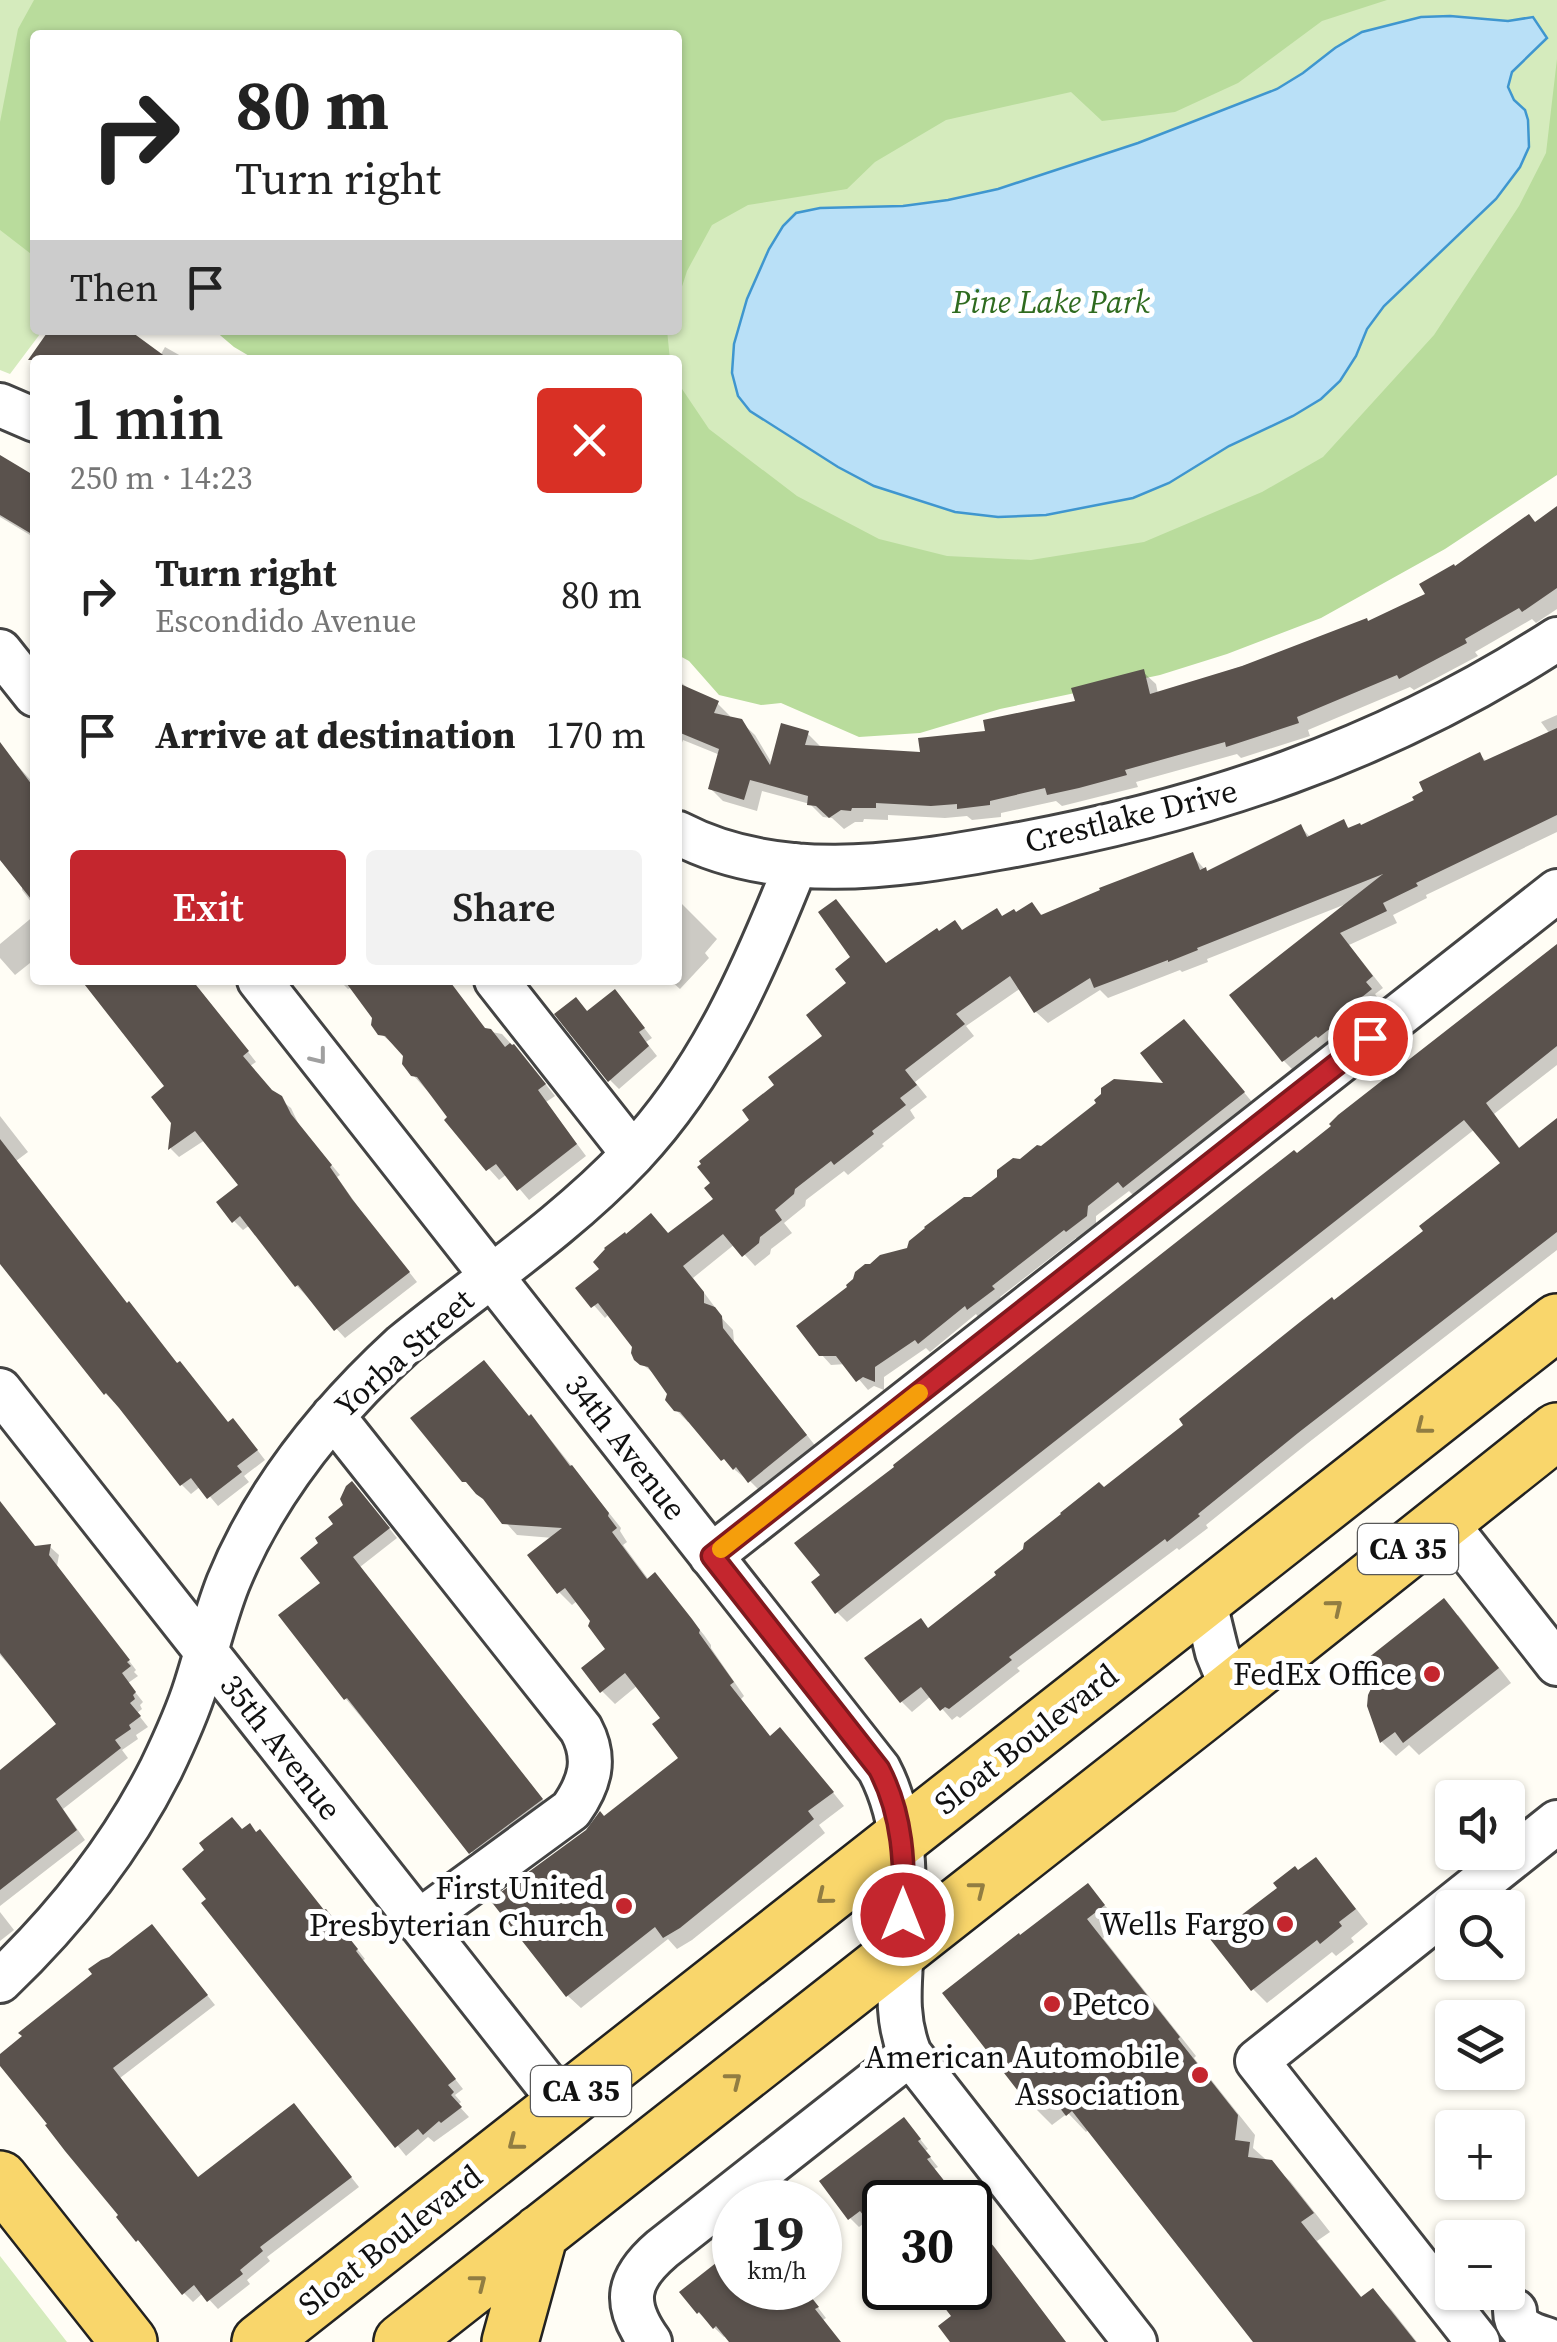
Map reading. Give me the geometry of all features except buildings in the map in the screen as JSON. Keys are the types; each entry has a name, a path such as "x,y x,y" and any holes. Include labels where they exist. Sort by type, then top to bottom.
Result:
{"main road":[{"name":"Sloat Boulevard","path":"260,2342 1557,1322"},
{"name":"CA 35","path":"402,2342 1557,1431"},
{"path":"0,2179 128,2342"},
{"path":"510,2342 540,2233"}],"street":[{"path":"0,405 30,418"},
{"name":"Crestlake Drive","path":"682,835 716,850 769,863 862,866 977,852 1093,830 1206,801 1285,775 1414,722 1557,639"},
{"path":"0,651 30,689"},
{"name":"Yorba Street","path":"0,1981 83,1892 138,1812 180,1727 227,1586 252,1533 290,1472 333,1416 377,1369 598,1189 633,1154 685,1090 720,1035 752,973 796,866"},
{"path":"712,1556 1557,891"},
{"name":"34th Avenue","path":"263,985 872,1759 886,1782 901,1837 904,1882 898,1998 910,2054"},
{"path":"500,985 633,1154"},
{"name":"35th Avenue","path":"0,1390 563,2105"},
{"path":"333,1416 581,1729 588,1743 588,1776 571,1810 418,1922"},
{"path":"1444,1520 1557,1664"},
{"path":"1204,1599 1217,1652 1246,1679"},
{"path":"1478,2342 1256,2061 1557,1822"},
{"path":"650,2342 634,2315 633,2284 640,2270 662,2248 910,2054 1135,2342"},
{"path":"1515,2312 1522,2330 1554,2342"}],"green space":[{"name":"Pine Lake Park","path":"0,0 1557,0 1557,364 1114,601 682,503 682,355 407,355 358,335 682,335 682,30 30,30 30,335 39,335 10,374 0,370"},
{"path":"34,0 1387,0 1322,21 1238,83 1175,112 1102,121 1071,92 946,120 875,162 847,189 748,205 712,225 682,287 682,30 30,30 30,253 0,230 0,122 18,29"},
{"path":"1557,59 1557,475 1445,549 1321,618 1227,654 1160,675 1000,709 920,733 859,737 781,703 761,705 719,695 682,657 682,389 709,429 797,496 879,539 947,556 1031,560 1144,542 1262,492 1323,457 1434,335 1519,206 1546,153"},
{"path":"220,335 668,335 670,355 248,355"},
{"path":"0,2256 67,2342 0,2342"}],"water":[{"path":"1421,17 1508,21 1533,17 1547,38 1512,72 1508,87 1528,120 1529,147 1520,167 1496,199 1384,306 1367,329 1340,381 1321,399 1229,446 1169,483 1133,498 1046,515 998,517 955,512 874,486 838,467 750,411 738,396 732,373 734,344 747,299 769,249 796,213 820,208 903,206 998,189 1138,143 1277,89 1362,32"}],"slow traffic":[{"path":"721,1549 919,1393"}],"place":[{"name":"FedEx Office","path":"1432,1674"},
{"name":"First United Presbyterian Church","path":"624,1906"},
{"name":"Wells Fargo","path":"1285,1924"},
{"name":"Petco","path":"1052,2004"},
{"name":"American Automobile Association","path":"1200,2075"}],"route":[{"path":"903,1915 901,1837 886,1782 712,1556 1370,1038"}]}
